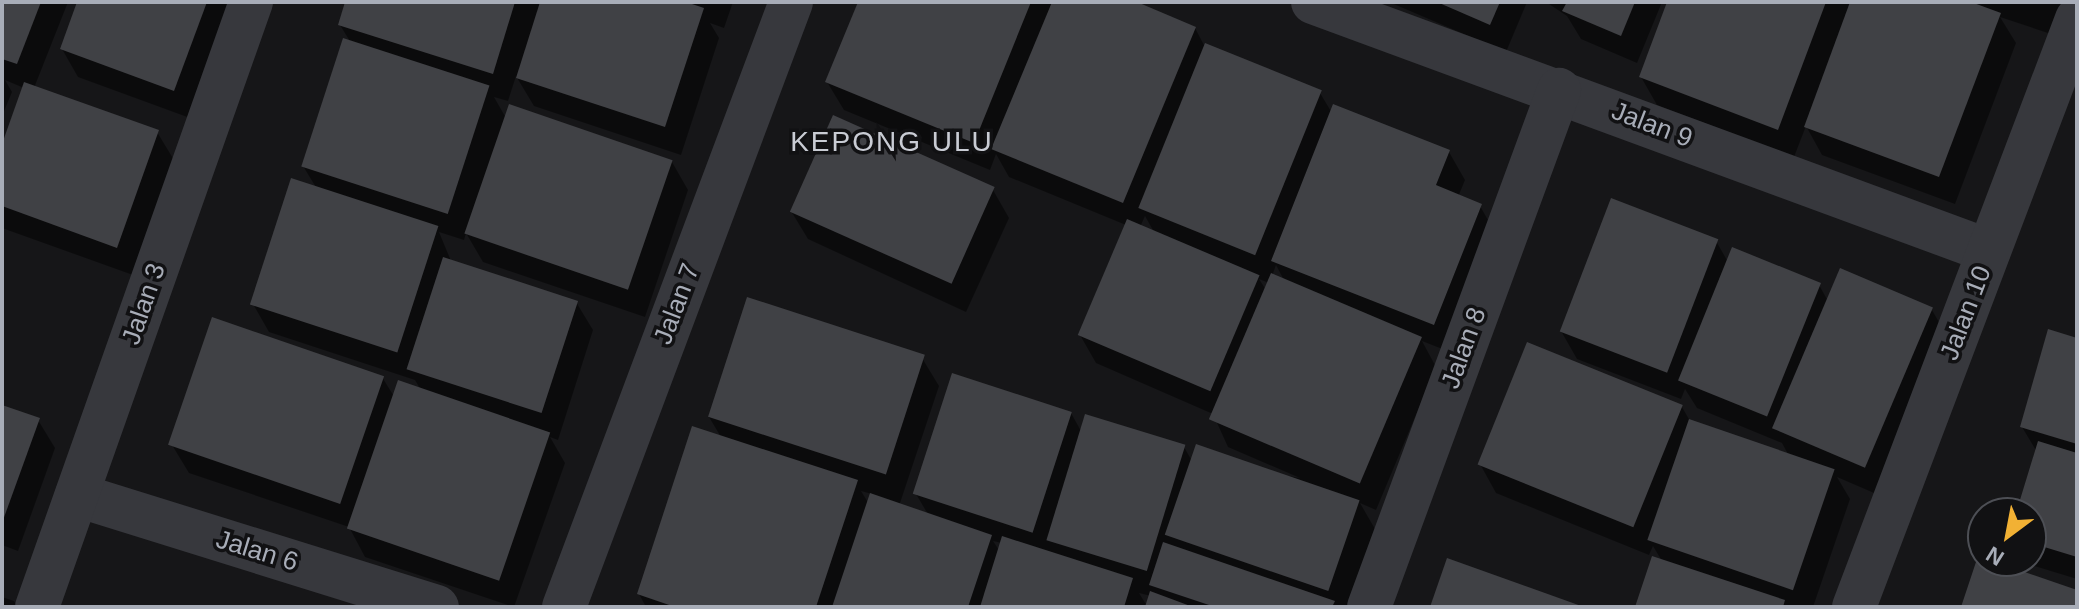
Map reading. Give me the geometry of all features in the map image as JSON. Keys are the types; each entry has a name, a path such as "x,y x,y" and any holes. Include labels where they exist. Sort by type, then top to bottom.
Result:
{"street":[{"name":"Jalan 3","path":"37,607 251,2"},
{"name":"Jalan 7","path":"564,607 791,2"},
{"name":"Jalan 9","path":"1313,2 1559,90 1989,251"},
{"name":"Jalan 10","path":"1854,607 2077,19"},
{"name":"Jalan 8","path":"1369,607 1559,90"},
{"name":"Jalan 6","path":"77,495 437,607"}],"building":[{"path":"2,2 41,2 17,64 2,59"},
{"path":"77,2 207,2 174,91 60,49"},
{"path":"345,2 515,2 493,74 338,25"},
{"path":"540,2 686,2 704,8 665,127 516,78"},
{"path":"858,2 1031,2 974,143 825,82"},
{"path":"1052,2 1137,2 1196,27 1123,203 991,149"},
{"path":"1437,2 1500,2 1490,25"},
{"path":"1567,2 1635,2 1621,36 1562,11"},
{"path":"1667,2 1826,2 1778,130 1639,77"},
{"path":"1850,2 1971,2 2001,13 1939,177 1804,127"},
{"path":"343,38 489,86 448,214 301,166"},
{"path":"1205,43 1322,90 1255,255 1138,208"},
{"path":"24,82 159,130 117,248 2,206 2,144"},
{"path":"509,104 673,160 628,290 464,234"},
{"path":"1333,104 1450,150 1436,185 1482,204 1434,325 1271,261"},
{"path":"833,115 995,187 952,284 790,212"},
{"path":"291,178 438,226 397,352 250,304"},
{"path":"1611,198 1718,239 1667,373 1560,332"},
{"path":"1127,219 1260,275 1210,391 1078,335"},
{"path":"1732,247 1821,283 1767,416 1678,381"},
{"path":"443,257 578,301 542,413 407,369"},
{"path":"1840,268 1933,307 1865,468 1772,428"},
{"path":"1271,273 1422,337 1360,483 1209,419"},
{"path":"747,297 925,355 886,475 708,417"},
{"path":"212,317 384,376 340,504 168,445"},
{"path":"2048,329 2077,338 2077,444 2020,427"},
{"path":"1527,342 1683,405 1633,527 1478,464"},
{"path":"952,373 1072,412 1033,533 913,494"},
{"path":"398,380 550,432 499,581 347,528"},
{"path":"2,405 40,418 2,523"},
{"path":"1085,414 1185,445 1147,571 1046,540"},
{"path":"1689,419 1835,469 1793,590 1647,540"},
{"path":"692,426 858,480 816,607 675,607 637,594"},
{"path":"2038,441 2077,453 2077,557 2047,548 2047,497 2021,497"},
{"path":"1196,444 1360,500 1328,591 1165,535"},
{"path":"870,493 992,535 968,607 832,607"},
{"path":"1002,536 1133,578 1124,607 980,607"},
{"path":"1163,542 1335,601 1332,607 1215,607 1149,585"},
{"path":"1652,556 1785,600 1783,607 1635,607"},
{"path":"1447,558 1584,607 1430,607"},
{"path":"1971,577 2039,577 2077,590 2077,607 1961,607"},
{"path":"1150,591 1193,607 1145,607"}],"district":[{"name":"KEPONG ULU","path":"892,142"}]}
